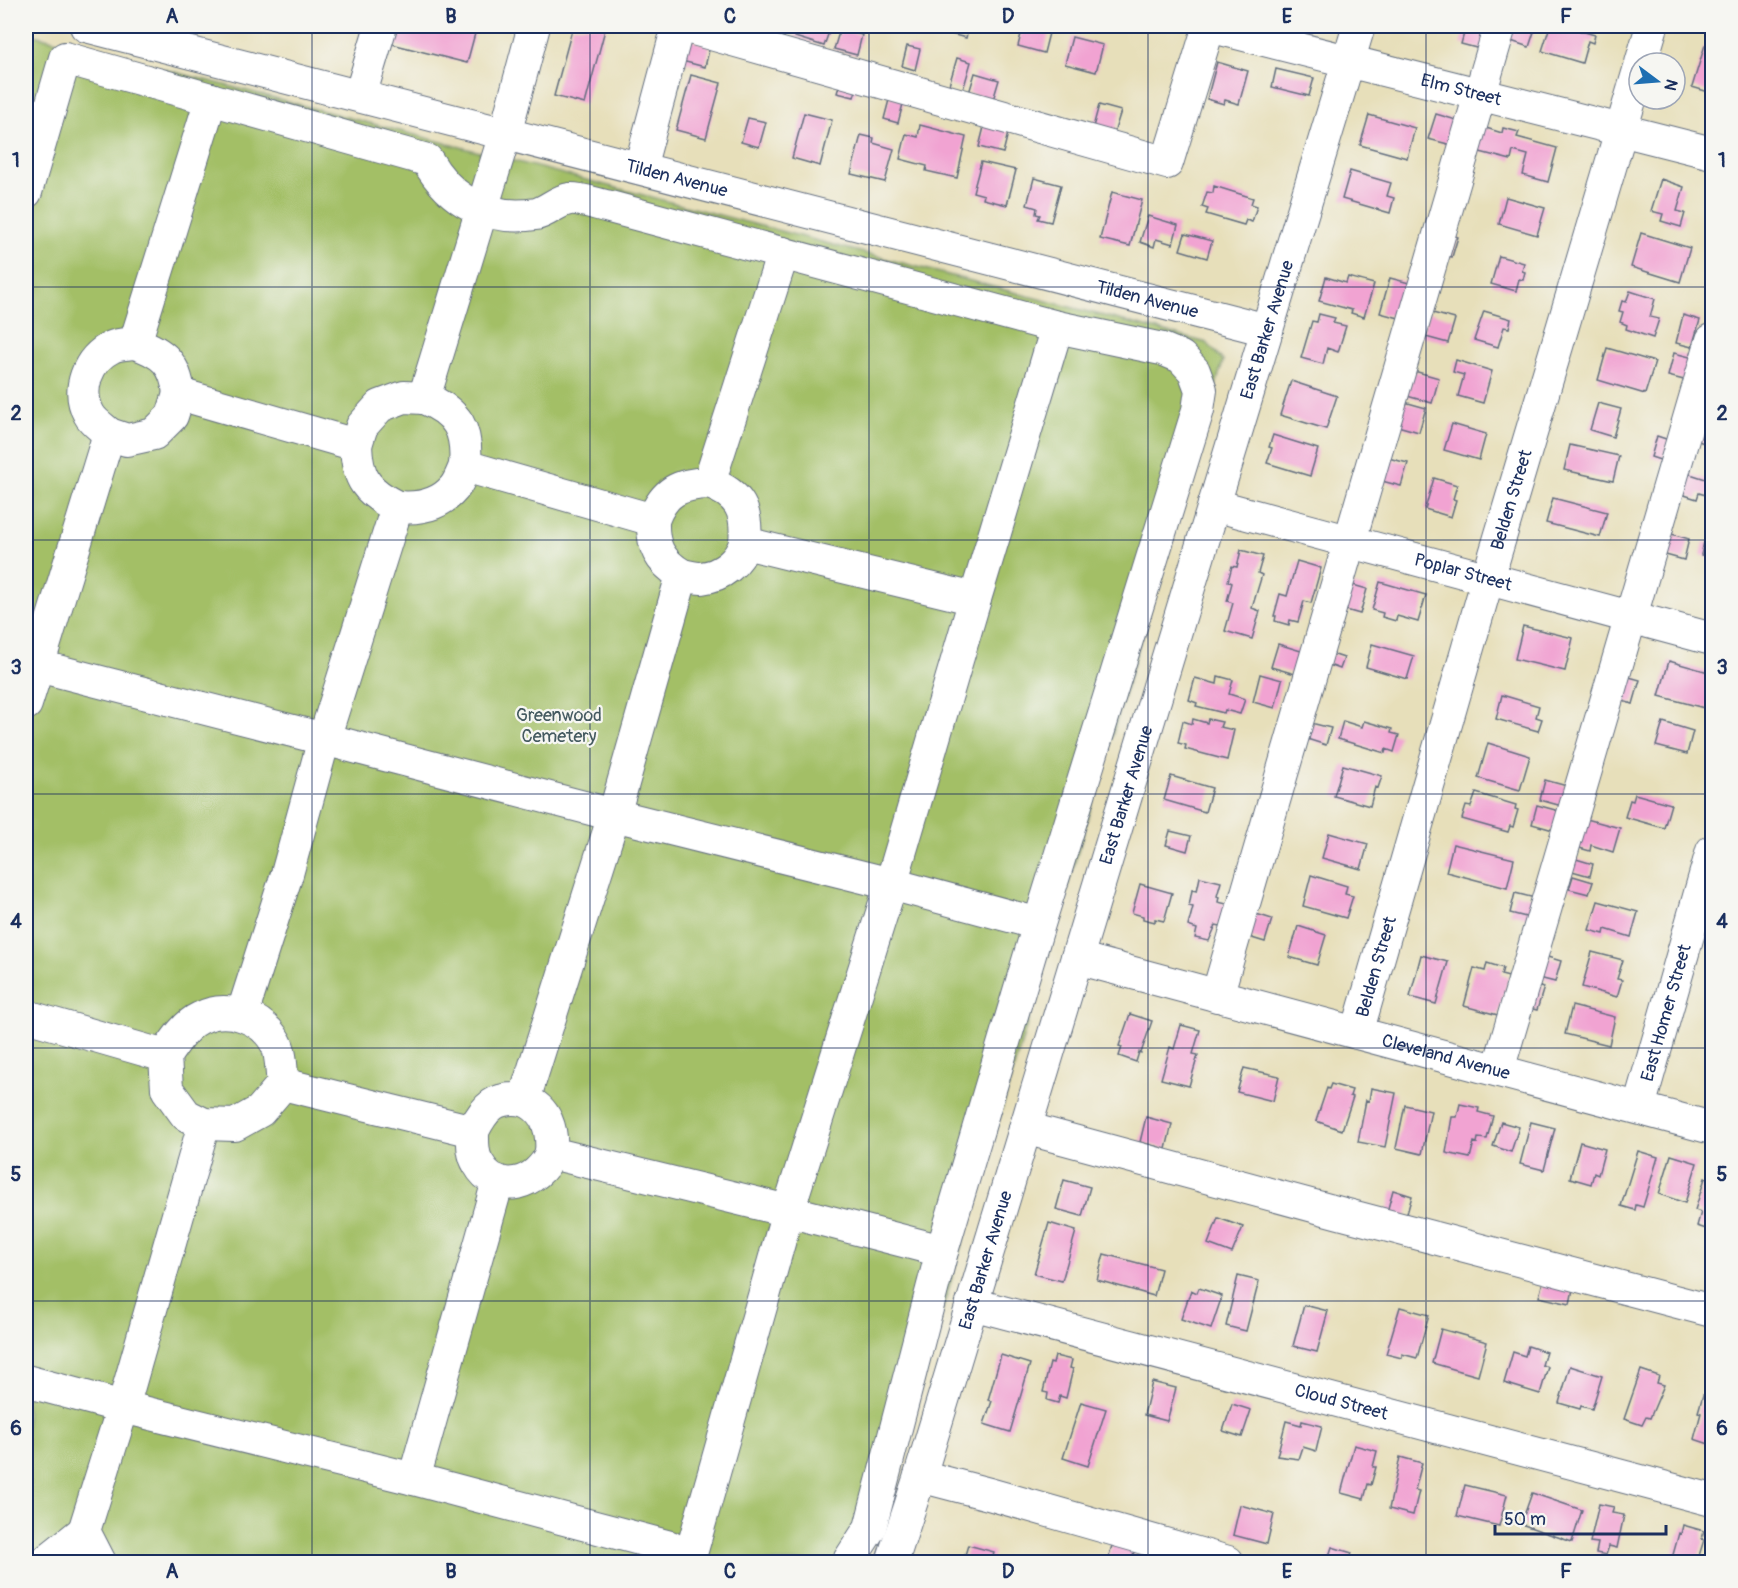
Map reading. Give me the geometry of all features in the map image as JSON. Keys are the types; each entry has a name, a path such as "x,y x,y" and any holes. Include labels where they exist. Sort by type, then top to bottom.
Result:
{"street":[{"name":"Tilden Avenue","path":"86,26 121,30 505,134 1267,330"},
{"path":"360,96 381,26"},
{"path":"424,398 505,134 534,26"},
{"path":"640,168 678,26"},
{"path":"683,26 1167,163 1209,26"},
{"name":"Elm Street","path":"1209,26 1713,153"},
{"name":"East Barker Avenue","path":"892,1563 1359,26"},
{"path":"1217,996 1500,26"},
{"path":"1645,51 1652,26"},
{"path":"26,192 65,58 428,160 435,174 447,189 459,199 482,210 504,216 538,213 570,199 606,206 1057,327 1162,349 1180,357 1194,371 1201,390 1198,410 1039,924 942,1251 870,1528 848,1563"},
{"path":"135,343 211,99"},
{"name":"Belden Street","path":"1357,1034 1488,578 1627,109"},
{"path":"709,483 783,253"},
{"path":"26,1381 414,1479 670,1547 690,1562 788,1211 891,884 1057,327"},
{"path":"1498,1070 1713,340"},
{"path":"135,343 153,349 170,364 178,380 179,394 172,417 154,434 127,440 109,434 90,416 83,396 85,376 94,360 113,347 135,343"},
{"path":"179,394 356,445"},
{"path":"404,397 424,398 442,405 459,424 467,446 465,466 455,488 433,504 416,508 397,507 377,497 364,482 356,464 356,445 362,426 380,406 404,397"},
{"path":"26,704 32,664 109,434"},
{"path":"465,466 653,520"},
{"path":"709,483 733,496 743,511 747,525 745,543 740,556 725,570 701,578 682,574 669,567 657,551 652,535 653,520 662,501 673,491 689,484 709,483"},
{"name":"Poplar Street","path":"1214,505 1713,639"},
{"path":"242,1015 287,874 324,739 397,507"},
{"path":"745,543 975,599"},
{"path":"524,1100 614,815 682,574"},
{"path":"32,664 1039,924"},
{"name":"East Homer Street","path":"1639,1107 1713,851"},
{"name":"Cleveland Avenue","path":"1077,958 1713,1128"},
{"path":"224,1012 242,1015 261,1024 277,1044 283,1084 260,1111 235,1125 204,1124 186,1115 167,1089 165,1056 177,1038 199,1018 224,1012"},
{"path":"26,1016 165,1056"},
{"path":"283,1084 473,1131"},
{"path":"510,1097 524,1100 536,1106 548,1123 551,1134 551,1153 546,1164 529,1179 508,1184 498,1181 483,1171 476,1161 473,1131 482,1114 495,1103 510,1097"},
{"path":"45,1563 84,1531 123,1407 204,1124"},
{"path":"1025,1128 1713,1311"},
{"path":"551,1153 942,1251"},
{"path":"414,1479 498,1181"},
{"name":"Cloud Street","path":"972,1304 1713,1500"},
{"path":"920,1476 1228,1563"},
{"path":"84,1531 100,1563"}],"green space":[{"name":"Greenwood Cemetery","path":"26,33 1207,343 1223,361 875,1538 859,1562 26,1562"}],"building":[{"path":"393,26 477,26 467,63 388,43"},
{"path":"573,26 606,26 585,104 554,96"},
{"path":"767,26 788,26 784,37 765,30"},
{"path":"798,26 831,26 824,46 795,37"},
{"path":"883,26 911,26 909,33"},
{"path":"939,26 969,26 966,38 951,34 952,30"},
{"path":"1023,26 1041,26 1050,29 1044,53 1018,46"},
{"path":"1466,26 1490,29 1484,50 1461,44"},
{"path":"1513,26 1535,29 1529,47 1508,40"},
{"path":"1550,26 1564,26 1595,35 1593,43 1588,41 1582,63 1542,51"},
{"path":"840,29 862,35 857,55 834,49"},
{"path":"1072,37 1103,45 1096,72 1065,64"},
{"path":"688,39 710,46 705,67 682,61"},
{"path":"1705,45 1712,47 1712,93 1692,87"},
{"path":"907,46 920,49 915,70 902,66"},
{"path":"957,58 971,62 963,90 949,85"},
{"path":"1217,62 1248,71 1239,104 1225,100 1224,104 1207,99"},
{"path":"1276,69 1314,78 1309,96 1272,87"},
{"path":"975,73 999,80 993,100 969,93"},
{"path":"691,75 721,83 706,138 676,130"},
{"path":"842,76 859,81 854,97 837,93"},
{"path":"890,96 904,100 898,123 884,119"},
{"path":"1099,105 1121,111 1114,133 1093,127"},
{"path":"804,113 832,120 820,166 792,158"},
{"path":"1436,114 1463,122 1456,146 1428,139"},
{"path":"1369,115 1415,128 1407,158 1360,145"},
{"path":"748,118 766,122 759,147 741,142"},
{"path":"985,123 1009,129 1003,153 979,147"},
{"path":"920,125 966,137 957,178 926,171 927,166 900,159 906,134 918,137"},
{"path":"1483,127 1502,133 1503,128 1519,132 1517,137 1557,148 1548,182 1523,175 1528,155 1513,151 1511,160 1476,151"},
{"path":"861,135 874,138 873,143 894,149 885,182 851,174"},
{"path":"981,162 1016,170 1007,205 983,199 984,195 973,192"},
{"path":"1350,171 1391,183 1387,196 1394,198 1390,213 1342,199"},
{"path":"1034,178 1061,185 1051,222 1038,219 1040,215 1036,214 1037,208 1027,205"},
{"path":"1661,179 1684,187 1677,211 1685,213 1681,227 1661,221 1663,214 1651,211"},
{"path":"1214,186 1253,198 1251,204 1257,206 1252,222 1246,220 1244,225 1206,214 1208,209 1202,207 1207,192 1213,193"},
{"path":"1112,192 1142,200 1130,246 1100,239"},
{"path":"1506,197 1545,208 1537,235 1499,224"},
{"path":"1148,216 1178,225 1173,244 1156,239 1154,247 1140,242"},
{"path":"1641,233 1690,248 1680,282 1631,267"},
{"path":"1185,234 1212,241 1207,258 1180,250"},
{"path":"1448,234 1458,237 1452,257 1442,254"},
{"path":"1499,256 1524,263 1523,280 1519,279 1516,291 1491,284"},
{"path":"1326,277 1346,283 1348,277 1374,284 1364,317 1351,313 1352,310 1319,301"},
{"path":"1390,278 1413,284 1403,319 1380,313"},
{"path":"1630,291 1655,299 1650,317 1659,319 1653,338 1626,329 1627,325 1620,322 1623,312 1619,311 1622,301 1626,302"},
{"path":"1484,311 1511,319 1509,328 1504,327 1498,347 1474,340"},
{"path":"1429,312 1455,319 1448,343 1422,336"},
{"path":"1319,314 1335,318 1333,323 1346,326 1338,352 1327,348 1323,364 1301,358 1312,321 1317,322"},
{"path":"1683,315 1700,320 1692,347 1676,343"},
{"path":"1607,348 1655,362 1645,394 1598,380"},
{"path":"1674,353 1694,358 1688,381 1668,376"},
{"path":"1456,360 1492,371 1483,403 1458,396 1464,375 1453,372"},
{"path":"1414,371 1439,378 1432,403 1407,396"},
{"path":"1291,381 1337,396 1326,429 1280,415"},
{"path":"1712,390 1712,412 1704,409"},
{"path":"1401,401 1426,408 1419,432 1394,425"},
{"path":"1598,403 1621,409 1613,437 1590,430"},
{"path":"1700,417 1712,421 1712,446 1693,439"},
{"path":"1452,424 1486,434 1479,460 1444,450"},
{"path":"1273,435 1318,449 1310,476 1267,463"},
{"path":"1657,436 1669,440 1663,461 1651,457"},
{"path":"1570,445 1619,456 1613,481 1564,470"},
{"path":"1384,457 1408,463 1401,486 1378,480"},
{"path":"1687,473 1712,481 1709,496 1699,493 1697,499 1681,494"},
{"path":"1434,478 1457,485 1451,517 1425,509"},
{"path":"1553,498 1607,512 1600,537 1546,523"},
{"path":"1668,533 1689,539 1684,560 1662,554"},
{"path":"1704,542 1712,544 1712,558 1701,555"},
{"path":"1241,550 1263,556 1258,573 1262,575 1252,608 1260,611 1252,639 1225,631 1233,603 1227,601 1232,583 1228,581 1232,566 1237,567"},
{"path":"1297,561 1321,568 1311,603 1304,601 1298,622 1290,620 1289,625 1275,621 1276,616 1274,616 1280,594 1287,596"},
{"path":"1380,582 1426,595 1418,622 1397,616 1396,621 1382,617 1383,613 1372,610"},
{"path":"1346,583 1367,589 1360,614 1339,608"},
{"path":"1523,626 1573,638 1565,671 1515,659"},
{"path":"1278,644 1301,651 1295,674 1271,667"},
{"path":"1372,644 1414,656 1407,679 1366,667"},
{"path":"1332,654 1344,658 1340,669 1329,665"},
{"path":"1669,661 1712,673 1712,694 1708,709 1659,696"},
{"path":"1260,674 1282,680 1275,708 1253,702"},
{"path":"1622,675 1640,680 1633,704 1615,699"},
{"path":"1218,676 1233,680 1229,694 1245,699 1240,714 1225,710 1224,713 1196,706 1197,703 1189,700 1195,678 1217,684"},
{"path":"1502,695 1539,706 1536,717 1542,719 1538,731 1496,719"},
{"path":"1193,719 1207,723 1208,719 1222,722 1220,727 1234,730 1227,760 1185,749 1186,745 1178,743 1183,721 1192,724"},
{"path":"1343,721 1362,727 1364,721 1392,729 1391,733 1399,735 1394,752 1386,749 1385,753 1338,739"},
{"path":"1663,722 1693,731 1687,754 1656,746"},
{"path":"1311,723 1331,728 1326,745 1307,739"},
{"path":"1488,743 1530,756 1520,790 1478,778"},
{"path":"1343,765 1382,776 1378,788 1375,787 1370,806 1334,796"},
{"path":"1171,776 1212,788 1205,812 1164,800"},
{"path":"1545,780 1567,786 1562,806 1540,800"},
{"path":"1476,793 1516,805 1515,809 1518,810 1513,827 1510,826 1508,832 1462,819 1466,806 1471,807"},
{"path":"1635,794 1671,804 1664,828 1625,817 1630,800 1633,801"},
{"path":"1537,805 1559,811 1553,830 1532,824"},
{"path":"1579,817 1620,828 1613,852 1591,845 1590,851 1576,847"},
{"path":"1170,831 1191,836 1187,851 1166,845"},
{"path":"1329,833 1368,844 1361,869 1322,858"},
{"path":"1453,844 1514,859 1507,888 1446,872"},
{"path":"1576,859 1593,864 1590,876 1572,871"},
{"path":"1311,875 1347,886 1345,894 1353,896 1346,918 1303,906"},
{"path":"1573,876 1593,882 1589,894 1569,889"},
{"path":"1200,877 1221,882 1217,896 1219,897 1218,902 1231,905 1226,927 1216,925 1209,941 1195,938 1197,929 1188,926 1193,907 1189,906 1192,890 1197,891"},
{"path":"1140,884 1172,893 1164,921 1155,919 1155,922 1143,919 1143,916 1132,913"},
{"path":"1515,893 1535,898 1530,918 1510,913"},
{"path":"1598,901 1638,912 1631,937 1605,929 1604,934 1589,930"},
{"path":"1250,912 1272,919 1265,942 1242,935"},
{"path":"1298,926 1326,935 1317,965 1289,957"},
{"path":"1592,952 1623,960 1617,979 1622,980 1617,997 1582,987"},
{"path":"1421,955 1448,962 1436,1004 1410,997"},
{"path":"1541,955 1561,961 1555,982 1535,977"},
{"path":"1487,963 1503,968 1501,975 1509,977 1498,1015 1464,1006 1474,968 1485,971"},
{"path":"1531,984 1544,987 1537,1010 1525,1007"},
{"path":"1572,1006 1615,1017 1609,1045 1565,1034"},
{"path":"1130,1014 1152,1021 1136,1062 1119,1056 1122,1047 1119,1046"},
{"path":"1181,1025 1200,1030 1193,1054 1198,1055 1189,1086 1161,1079 1170,1047 1174,1049"},
{"path":"1712,1051 1712,1072 1707,1070"},
{"path":"1244,1068 1279,1076 1273,1101 1237,1092"},
{"path":"1331,1084 1352,1090 1350,1096 1353,1097 1342,1130 1316,1121 1327,1088 1329,1089"},
{"path":"1371,1088 1396,1093 1385,1147 1358,1142 1366,1100 1369,1101"},
{"path":"1460,1104 1479,1108 1478,1112 1493,1116 1487,1139 1478,1138 1477,1143 1474,1142 1470,1158 1446,1153 1452,1117 1457,1117"},
{"path":"1405,1105 1431,1111 1422,1154 1396,1148"},
{"path":"1146,1117 1172,1124 1166,1149 1140,1142"},
{"path":"1501,1122 1519,1127 1511,1152 1493,1146"},
{"path":"1531,1122 1555,1128 1544,1170 1520,1164"},
{"path":"1580,1142 1605,1149 1598,1175 1594,1173 1591,1184 1570,1178"},
{"path":"1638,1151 1658,1157 1643,1207 1636,1205 1635,1210 1621,1206"},
{"path":"1671,1155 1697,1163 1685,1203 1659,1194"},
{"path":"1705,1178 1712,1180 1712,1231 1697,1226 1701,1212 1695,1210"},
{"path":"1064,1180 1090,1187 1082,1216 1056,1209"},
{"path":"1393,1190 1412,1196 1406,1217 1387,1212"},
{"path":"1218,1218 1243,1227 1232,1253 1208,1244"},
{"path":"1049,1223 1076,1231 1062,1281 1034,1274"},
{"path":"1104,1254 1161,1269 1154,1296 1097,1280"},
{"path":"1238,1276 1259,1281 1246,1331 1226,1326"},
{"path":"1544,1277 1574,1284 1570,1304 1539,1297"},
{"path":"1199,1288 1222,1296 1211,1329 1181,1319 1191,1290 1197,1293"},
{"path":"1304,1305 1328,1311 1317,1352 1293,1346"},
{"path":"1400,1307 1429,1315 1417,1358 1402,1354 1402,1358 1386,1354"},
{"path":"1441,1329 1487,1342 1478,1376 1432,1363"},
{"path":"1528,1346 1546,1352 1542,1365 1548,1367 1540,1394 1504,1383 1513,1352 1525,1356"},
{"path":"1001,1355 1030,1364 1010,1432 984,1424 992,1401 988,1400"},
{"path":"1055,1356 1072,1360 1070,1368 1073,1369 1066,1398 1060,1396 1058,1403 1047,1400 1048,1393 1043,1392 1050,1363 1053,1364"},
{"path":"1570,1366 1602,1376 1592,1409 1581,1406 1580,1409 1559,1403"},
{"path":"1641,1370 1659,1376 1657,1383 1664,1385 1650,1418 1646,1417 1642,1425 1624,1419"},
{"path":"1152,1382 1176,1388 1167,1421 1144,1415"},
{"path":"1703,1395 1712,1398 1712,1445 1694,1439"},
{"path":"1081,1402 1106,1409 1088,1466 1063,1458"},
{"path":"1232,1404 1251,1410 1242,1437 1223,1431"},
{"path":"1286,1421 1301,1425 1302,1421 1322,1426 1316,1451 1303,1447 1299,1459 1277,1456"},
{"path":"1354,1445 1377,1451 1373,1467 1376,1467 1364,1499 1341,1493"},
{"path":"1400,1457 1422,1463 1415,1490 1419,1491 1413,1515 1389,1509"},
{"path":"1465,1485 1507,1495 1499,1526 1457,1516"},
{"path":"1532,1493 1582,1510 1572,1542 1521,1524"},
{"path":"1599,1504 1614,1507 1612,1513 1624,1515 1617,1548 1609,1546 1606,1555 1596,1553 1598,1543 1590,1542"},
{"path":"1240,1505 1274,1514 1267,1544 1233,1535"},
{"path":"1683,1525 1704,1531 1702,1539 1704,1540 1697,1562 1671,1562"},
{"path":"1114,1539 1136,1545 1131,1562 1107,1562"},
{"path":"968,1545 994,1552 991,1562 963,1562"},
{"path":"1332,1547 1352,1553 1349,1562 1327,1562"}]}
